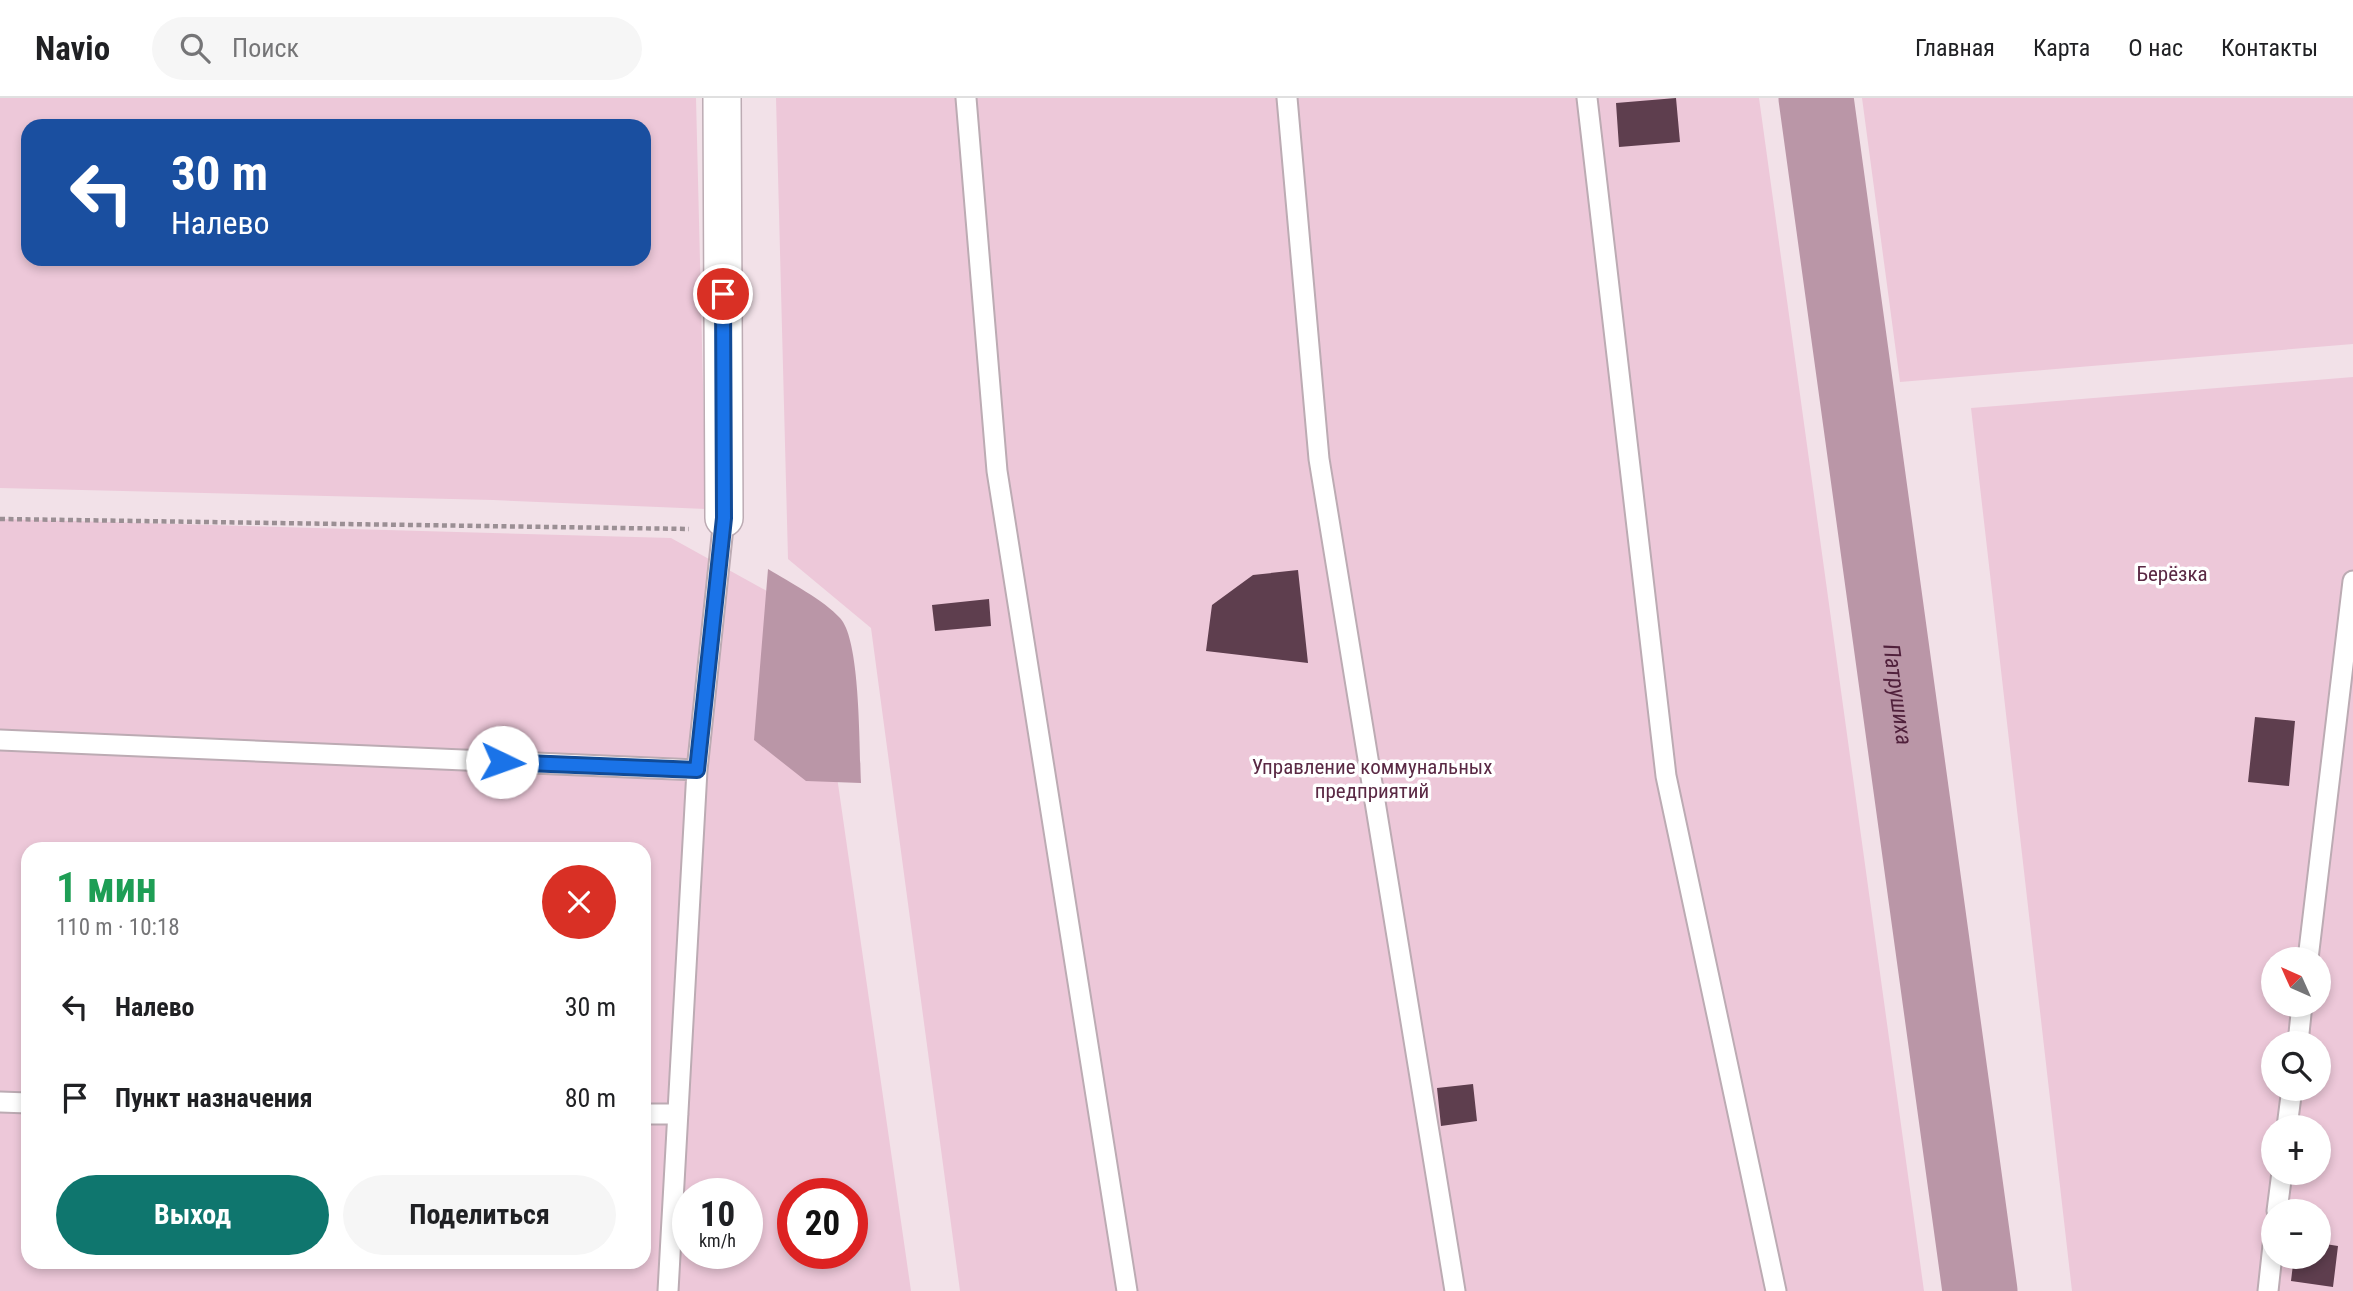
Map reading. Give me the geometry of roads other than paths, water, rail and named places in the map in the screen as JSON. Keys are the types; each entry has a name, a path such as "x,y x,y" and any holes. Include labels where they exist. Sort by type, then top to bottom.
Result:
{"street":[{"path":"722,98 724,518"}],"lane":[{"path":"966,98 997,471 1127,1291"},
{"path":"1287,98 1319,459 1455,1291"},
{"path":"1587,98 1667,776 1776,1291"},
{"path":"668,1291 697,770 724,518"},
{"path":"2309,947 2353,580"},
{"path":"0,740 697,770"},
{"path":"0,1102 21,1103"},
{"path":"651,1114 678,1114"},
{"path":"2268,1291 2270,1269"}],"waterway":[{"name":"Патрушиха","path":"1816,98 1980,1291"}],"park label":[{"name":"Берёзка","path":"2172,574"},
{"name":"Управление коммунальных предприятий","path":"1372,779"}]}
